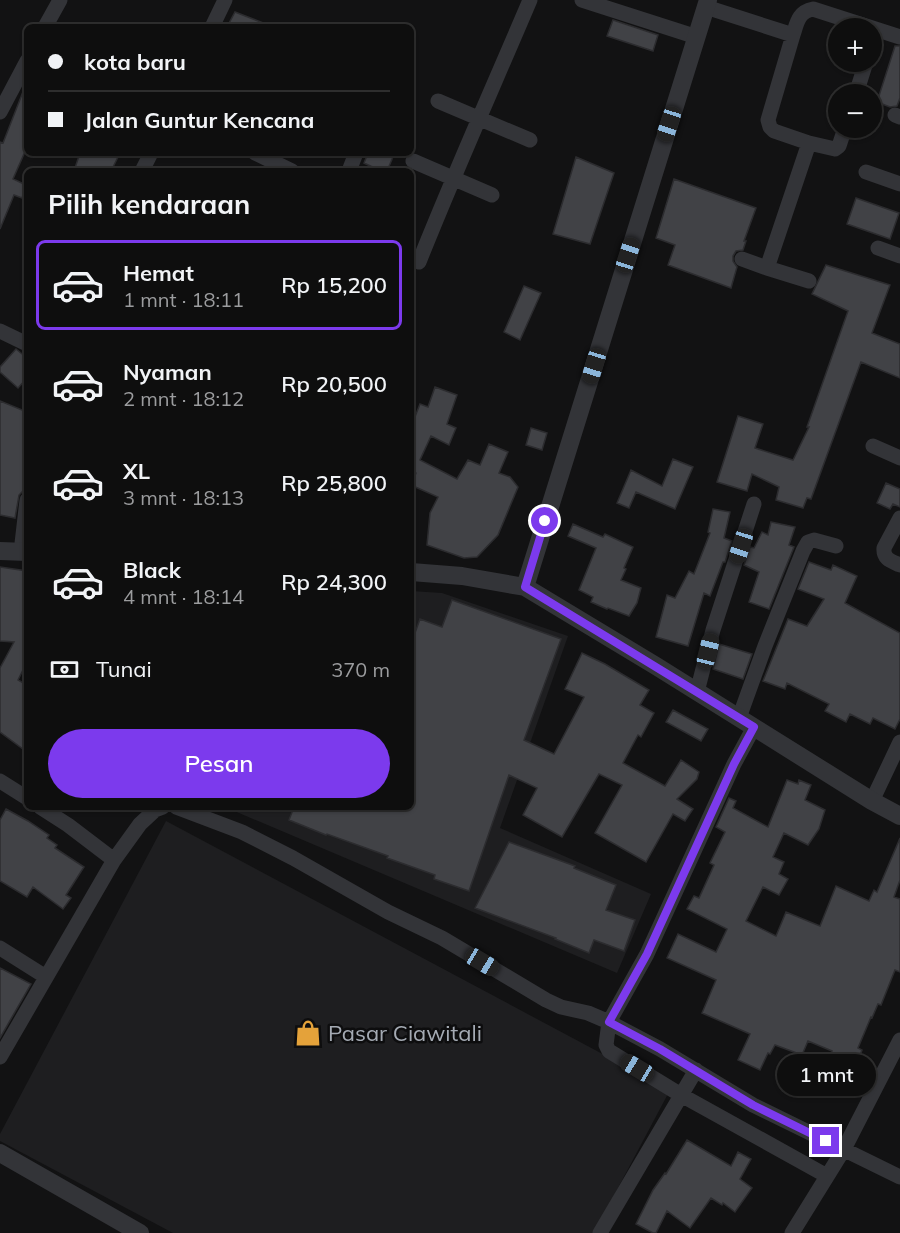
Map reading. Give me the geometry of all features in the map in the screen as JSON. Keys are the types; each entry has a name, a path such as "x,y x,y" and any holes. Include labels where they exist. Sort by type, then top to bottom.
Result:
{"street":[{"path":"47,24 60,0"},
{"path":"213,24 225,0"},
{"path":"419,262 530,0"},
{"path":"582,0 696,37"},
{"path":"525,587 707,4 793,35"},
{"path":"840,18 813,9 806,10 800,15 768,124 774,131 836,149 842,138"},
{"path":"882,32 900,37"},
{"path":"2,105 24,66"},
{"path":"438,101 530,140"},
{"path":"767,268 809,143"},
{"path":"261,156 286,168"},
{"path":"413,161 492,195"},
{"path":"866,172 900,184"},
{"path":"878,248 900,256"},
{"path":"742,259 809,281"},
{"path":"0,331 24,343"},
{"path":"873,446 900,458"},
{"path":"698,692 713,630 754,504"},
{"path":"900,518 884,548 888,560 900,565"},
{"path":"827,1176 681,1095 609,1052 606,1045 609,1022 647,954 734,764 765,645 803,551 808,542 814,540 836,546"},
{"path":"0,551 24,552"},
{"path":"414,572 462,576 525,587 900,816"},
{"path":"872,801 900,742"},
{"path":"0,781 24,796"},
{"path":"45,810 114,860"},
{"path":"0,1057 114,860 140,824 154,810"},
{"path":"184,810 242,832 293,858 388,912 442,938 546,1000 609,1022 696,1070 753,1105 900,1177"},
{"path":"0,948 46,977"},
{"path":"792,1233 844,1149 900,1040"},
{"path":"600,1233 696,1070"},
{"path":"0,1153 140,1233"}],"shaded area":[{"path":"414,591 442,593 568,636 500,828 651,894 617,973 232,810 414,810"},
{"name":"Pasar Ciawitali","path":"166,821 670,1090 594,1233 173,1233 0,1141 0,1134"}],"building":[{"path":"235,12 266,24 229,24"},
{"path":"613,20 658,35 653,51 607,36"},
{"path":"895,46 900,46 900,98 897,106 890,107 882,104 882,86"},
{"path":"24,89 24,154 13,179 24,184 24,192 22,198 14,195 0,229 0,142 3,143"},
{"path":"79,156 118,156 112,168 75,168"},
{"path":"367,156 393,157 388,168 375,168 364,163"},
{"path":"576,157 614,173 590,244 553,234"},
{"path":"674,179 756,208 743,250 736,251 733,256 737,267 731,288 668,265 675,245 656,238"},
{"path":"856,198 899,213 890,239 847,224"},
{"path":"826,265 890,285 872,333 900,344 900,378 861,362 811,499 807,498 803,508 776,500 779,487 752,474 747,491 717,482 738,416 763,424 755,448 793,460 809,427 807,427 848,311 812,294"},
{"path":"524,286 541,293 520,340 504,332"},
{"path":"16,349 24,356 24,381 18,388 0,372 0,367"},
{"path":"435,387 457,395 447,424 456,428 449,445 431,436 420,460 457,479 468,460 480,465 489,444 508,452 499,473 510,477 518,487 498,535 477,557 464,558 427,545 430,513 438,497 414,486 416,473 414,472 414,419 420,404 428,407"},
{"path":"0,401 24,411 24,491 19,495 15,518 0,515"},
{"path":"531,428 547,433 542,450 526,445"},
{"path":"673,459 693,467 675,509 636,492 629,508 617,503 631,470 662,486"},
{"path":"886,483 900,489 900,507 893,504 890,509 877,503"},
{"path":"713,509 730,512 724,538 732,541 710,596 704,593 688,646 656,637 667,595 675,598 689,571 694,574 710,533 708,532"},
{"path":"771,522 795,527 789,545 794,547 769,609 749,602 759,572 744,565 750,547 754,548 762,532 768,535"},
{"path":"573,524 603,537 605,534 633,547 621,580 641,588 637,603 629,616 591,602 593,597 579,590 596,548 568,536"},
{"path":"809,562 831,570 833,565 857,576 845,603 900,633 900,719 895,729 873,718 870,724 850,714 846,722 825,711 829,704 787,683 785,689 763,681 788,619 807,626 824,599 798,589"},
{"path":"0,567 24,571 24,668 18,680 24,683 24,750 0,732 0,668 14,642 0,641"},
{"path":"452,600 561,639 524,740 554,754 584,697 565,689 582,653 649,690 640,705 654,713 641,737 638,735 623,763 665,786 681,760 699,772 697,779 677,799 693,809 685,821 673,814 646,862 595,833 622,785 599,774 562,837 523,815 537,788 509,775 469,891 434,879 435,875 387,858 388,856 289,820 293,810 414,810 414,636 420,619 442,627"},
{"path":"719,644 752,654 743,679 713,669"},
{"path":"673,710 708,729 701,741 666,722"},
{"path":"787,780 798,784 799,780 811,785 805,800 825,810 819,829 808,845 784,833 773,857 784,862 779,874 788,879 779,895 763,887 746,921 776,936 786,912 820,926 836,886 869,901 874,890 877,892 900,838 900,880 894,897 900,899 900,972 895,970 881,1005 878,1004 871,1017 858,1048 862,1050 854,1071 828,1061 832,1051 808,1041 802,1055 775,1045 770,1054 768,1053 760,1070 738,1060 750,1034 702,1013 716,980 667,958 678,934 716,952 727,929 687,909 694,896 699,898 714,865 710,863 725,832 716,827 729,798 736,801 733,808 768,827"},
{"path":"6,809 49,835 47,838 57,845 55,848 84,867 66,895 71,898 63,909 33,887 27,897 0,881 0,820"},
{"path":"509,842 575,866 574,868 616,885 606,910 635,920 624,951 594,940 589,953 556,938 475,908"},
{"path":"0,968 31,984 0,1038"},
{"path":"687,1140 731,1166 738,1152 751,1159 740,1179 752,1188 735,1212 711,1198 690,1228 667,1211 656,1233 653,1233 636,1224 653,1190"}],"place":[{"name":"Pasar Ciawitali","path":"308,1033"}],"route":[{"path":"545,521 525,587 754,727 734,764 647,954 609,1022 660,1049 753,1105 826,1141"}]}
